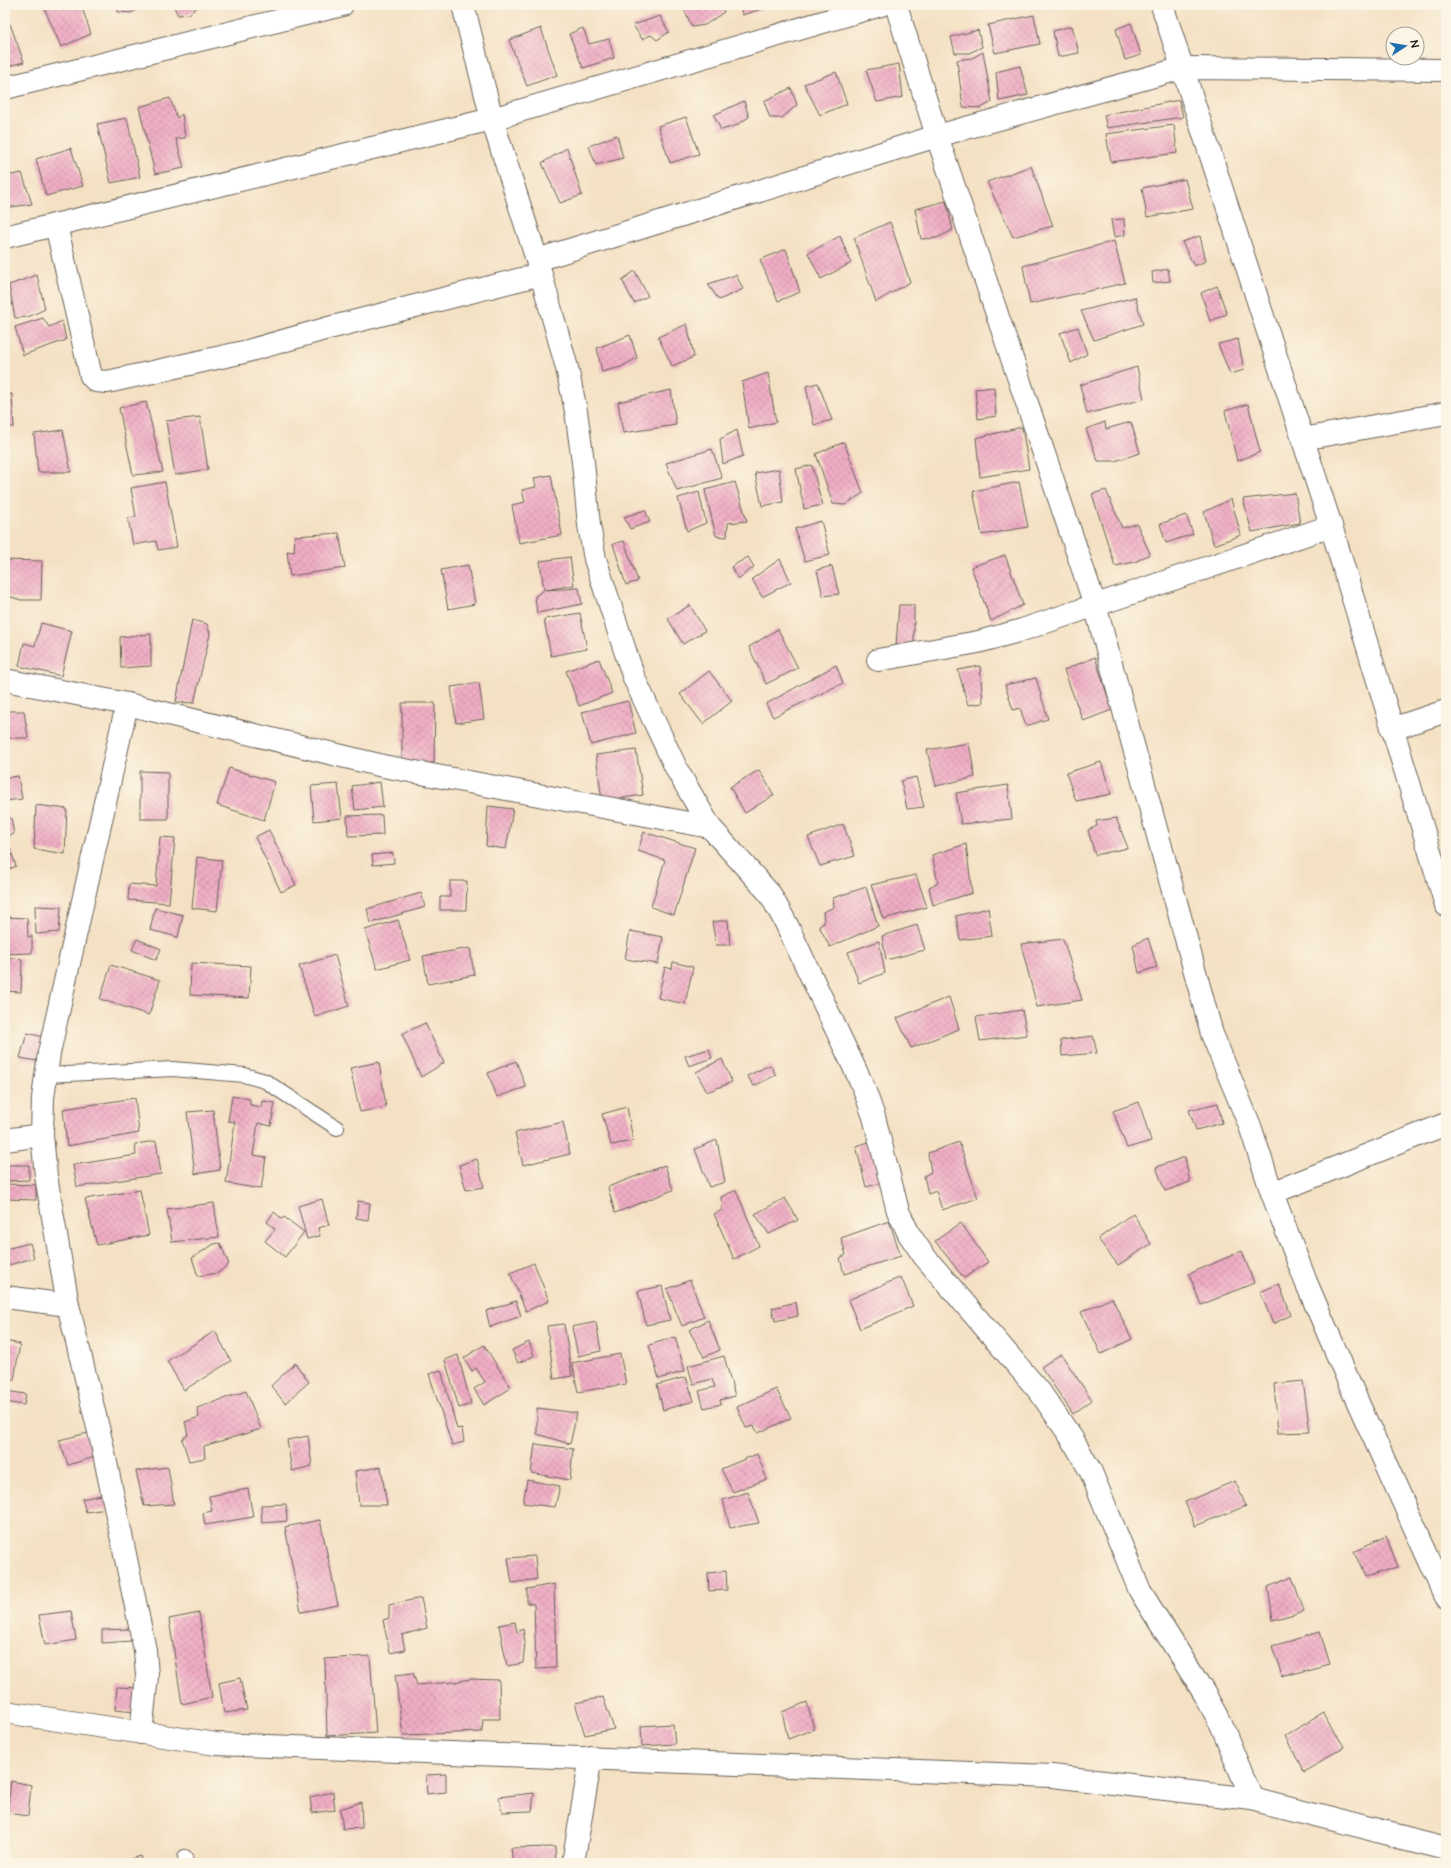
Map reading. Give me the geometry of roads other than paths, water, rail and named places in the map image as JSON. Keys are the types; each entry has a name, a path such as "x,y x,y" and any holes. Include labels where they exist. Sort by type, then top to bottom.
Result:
{"street":[{"path":"5,88 342,5"},
{"path":"463,5 492,119 539,267 567,368 576,411 595,559 634,678 677,770 710,827 770,894 786,923 863,1086 874,1117 898,1210 909,1234 924,1256 1040,1392 1073,1440 1094,1479 1140,1591 1204,1693 1221,1724 1252,1799"},
{"path":"5,237 492,119 881,5"},
{"path":"896,5 937,136 1095,605 1212,1034 1250,1126 1272,1193 1306,1282 1355,1396 1446,1597"},
{"path":"1162,5 1331,526 1446,904"},
{"path":"56,225 91,376 99,382 107,382 244,352 539,267 937,136 1183,68 1446,70"},
{"path":"1303,439 1446,413"},
{"path":"878,660 978,642 1022,630 1331,526"},
{"path":"5,680 127,704 383,766 710,827"},
{"path":"127,704 49,1053 46,1074 42,1135 46,1176 68,1305 102,1444 145,1650 147,1676 141,1733"},
{"path":"1392,729 1446,711"},
{"path":"1272,1193 1446,1124"},
{"path":"5,1140 42,1135"},
{"path":"5,1297 68,1305"},
{"path":"5,1712 216,1744 1052,1776 1252,1799 1446,1848"},
{"path":"573,1863 591,1758"},
{"path":"1441,1863 1446,1861"}],"lane":[{"path":"46,1074 173,1069 244,1075 265,1081 336,1128"}]}
